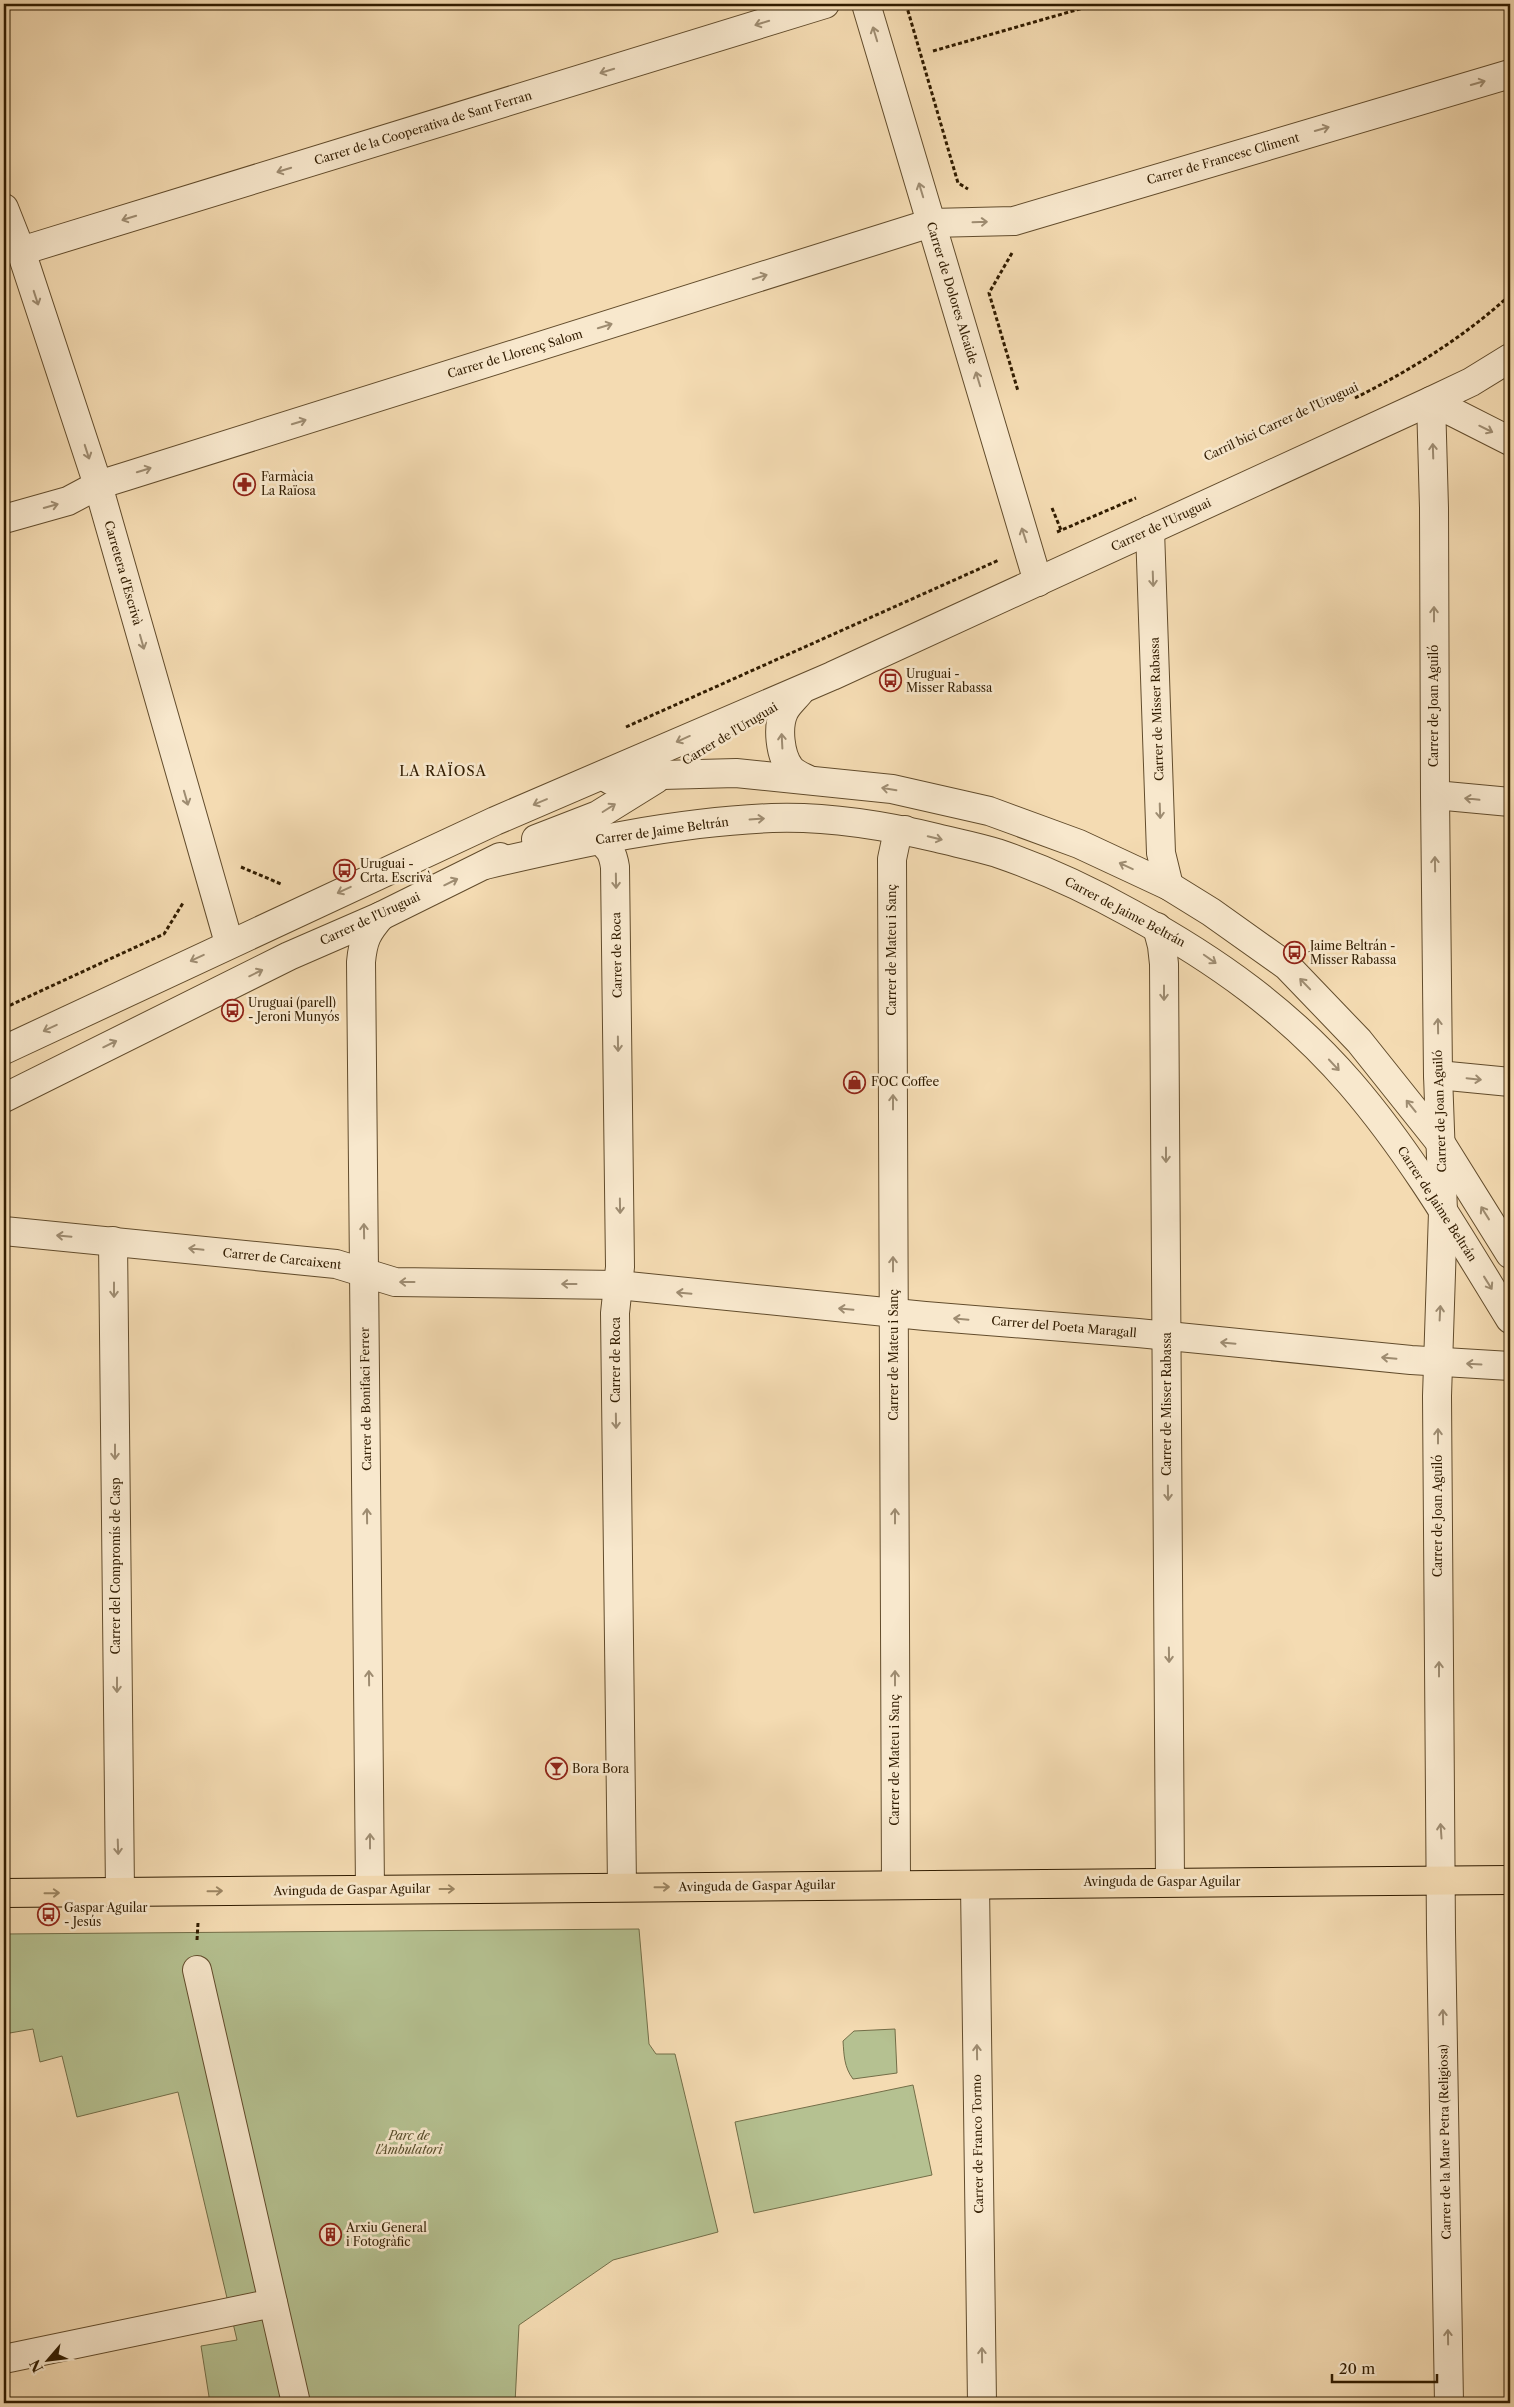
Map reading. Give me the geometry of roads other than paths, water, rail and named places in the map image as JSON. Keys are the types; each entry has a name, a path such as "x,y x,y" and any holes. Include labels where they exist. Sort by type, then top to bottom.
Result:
{"main road":[{"name":"Avinguda de Gaspar Aguilar","path":"4,1894 896,1884 975,1885 1510,1880"}],"street":[{"name":"Carrer de la Cooperativa de Sant Ferran","path":"21,251 825,4"},
{"name":"Carrer de Dolores Alcaide","path":"866,4 1038,582"},
{"name":"Carrer de Francesc Climent","path":"931,223 1014,220 1510,74"},
{"name":"Carretera d'Escrivà","path":"4,208 21,251 98,485 229,943"},
{"name":"Carrer de Llorenç Salom","path":"4,519 68,501 98,485 931,223"},
{"name":"Carrer de l'Uruguai","path":"4,1050 229,943 487,825 804,689 1038,582 1431,401 1471,382 1510,358"},
{"path":"1431,401 1510,440"},
{"name":"Carrer de Joan Aguiló","path":"1431,401 1434,508 1434,795 1438,1075 1443,1212 1438,1362 1441,1880"},
{"name":"Carrer de Misser Rabassa","path":"1150,530 1161,852 1169,886"},
{"name":"Carrer de l'Uruguai","path":"4,1098 289,956 381,916 522,845 598,815 804,689"},
{"path":"804,689 784,711 780,724 782,752 789,768 797,775 807,779"},
{"path":"585,782 662,775 736,773 892,789 989,812 1079,844 1169,886 1211,912 1287,966 1359,1040 1442,1144 1510,1254"},
{"path":"1434,795 1510,802"},
{"name":"Carrer de Jaime Beltrán","path":"485,865 598,840 702,823 774,818 844,820 905,830 1005,856 1079,885 1199,951 1248,986 1317,1047 1381,1121 1413,1162 1510,1319"},
{"name":"Carrer de Mateu i Sanç","path":"896,1884 892,859 896,840 905,830"},
{"name":"Carrer de Roca","path":"598,840 608,846 614,856 616,867 620,1256 615,1322 622,1887"},
{"name":"Carrer de Bonifaci Ferrer","path":"370,1889 361,962 363,946 368,931 381,916"},
{"name":"Carrer de Misser Rabassa","path":"1157,927 1164,964 1168,1336 1170,1882"},
{"path":"1438,1075 1510,1082"},
{"name":"Carrer de Carcaixent","path":"4,1231 336,1264 395,1282 618,1285"},
{"name":"Carrer del Compromís de Casp","path":"113,1241 120,1892"},
{"name":"Carrer del Poeta Maragall","path":"618,1285 894,1313 1168,1336 1438,1362 1510,1366"},
{"name":"Carrer de la Mare Petra (Religiosa)","path":"1441,1880 1449,2403"},
{"name":"Carrer de Franco Tormo","path":"975,1885 982,2403"},
{"path":"197,1970 296,2403"},
{"path":"4,2359 273,2302"}],"place":[{"name":"Farmàcia La Raïosa","path":"245,484"},
{"name":"Uruguai - Misser Rabassa","path":"890,681"},
{"name":"Uruguai - Crta. Escrivà","path":"344,871"},
{"name":"Jaime Beltrán - Misser Rabassa","path":"1294,953"},
{"name":"Uruguai (parell) - Jeroni Munyós","path":"232,1010"},
{"name":"FOC Coffee","path":"855,1082"},
{"name":"Bora Bora","path":"556,1769"},
{"name":"Gaspar Aguilar - Jesús","path":"48,1915"},
{"name":"Arxiu General i Fotogràfic","path":"330,2235"}],"district":[{"name":"LA RAÏOSA","path":"443,771"}],"park label":[{"name":"Parc de l'Ambulatori","path":"409,2143"}]}
